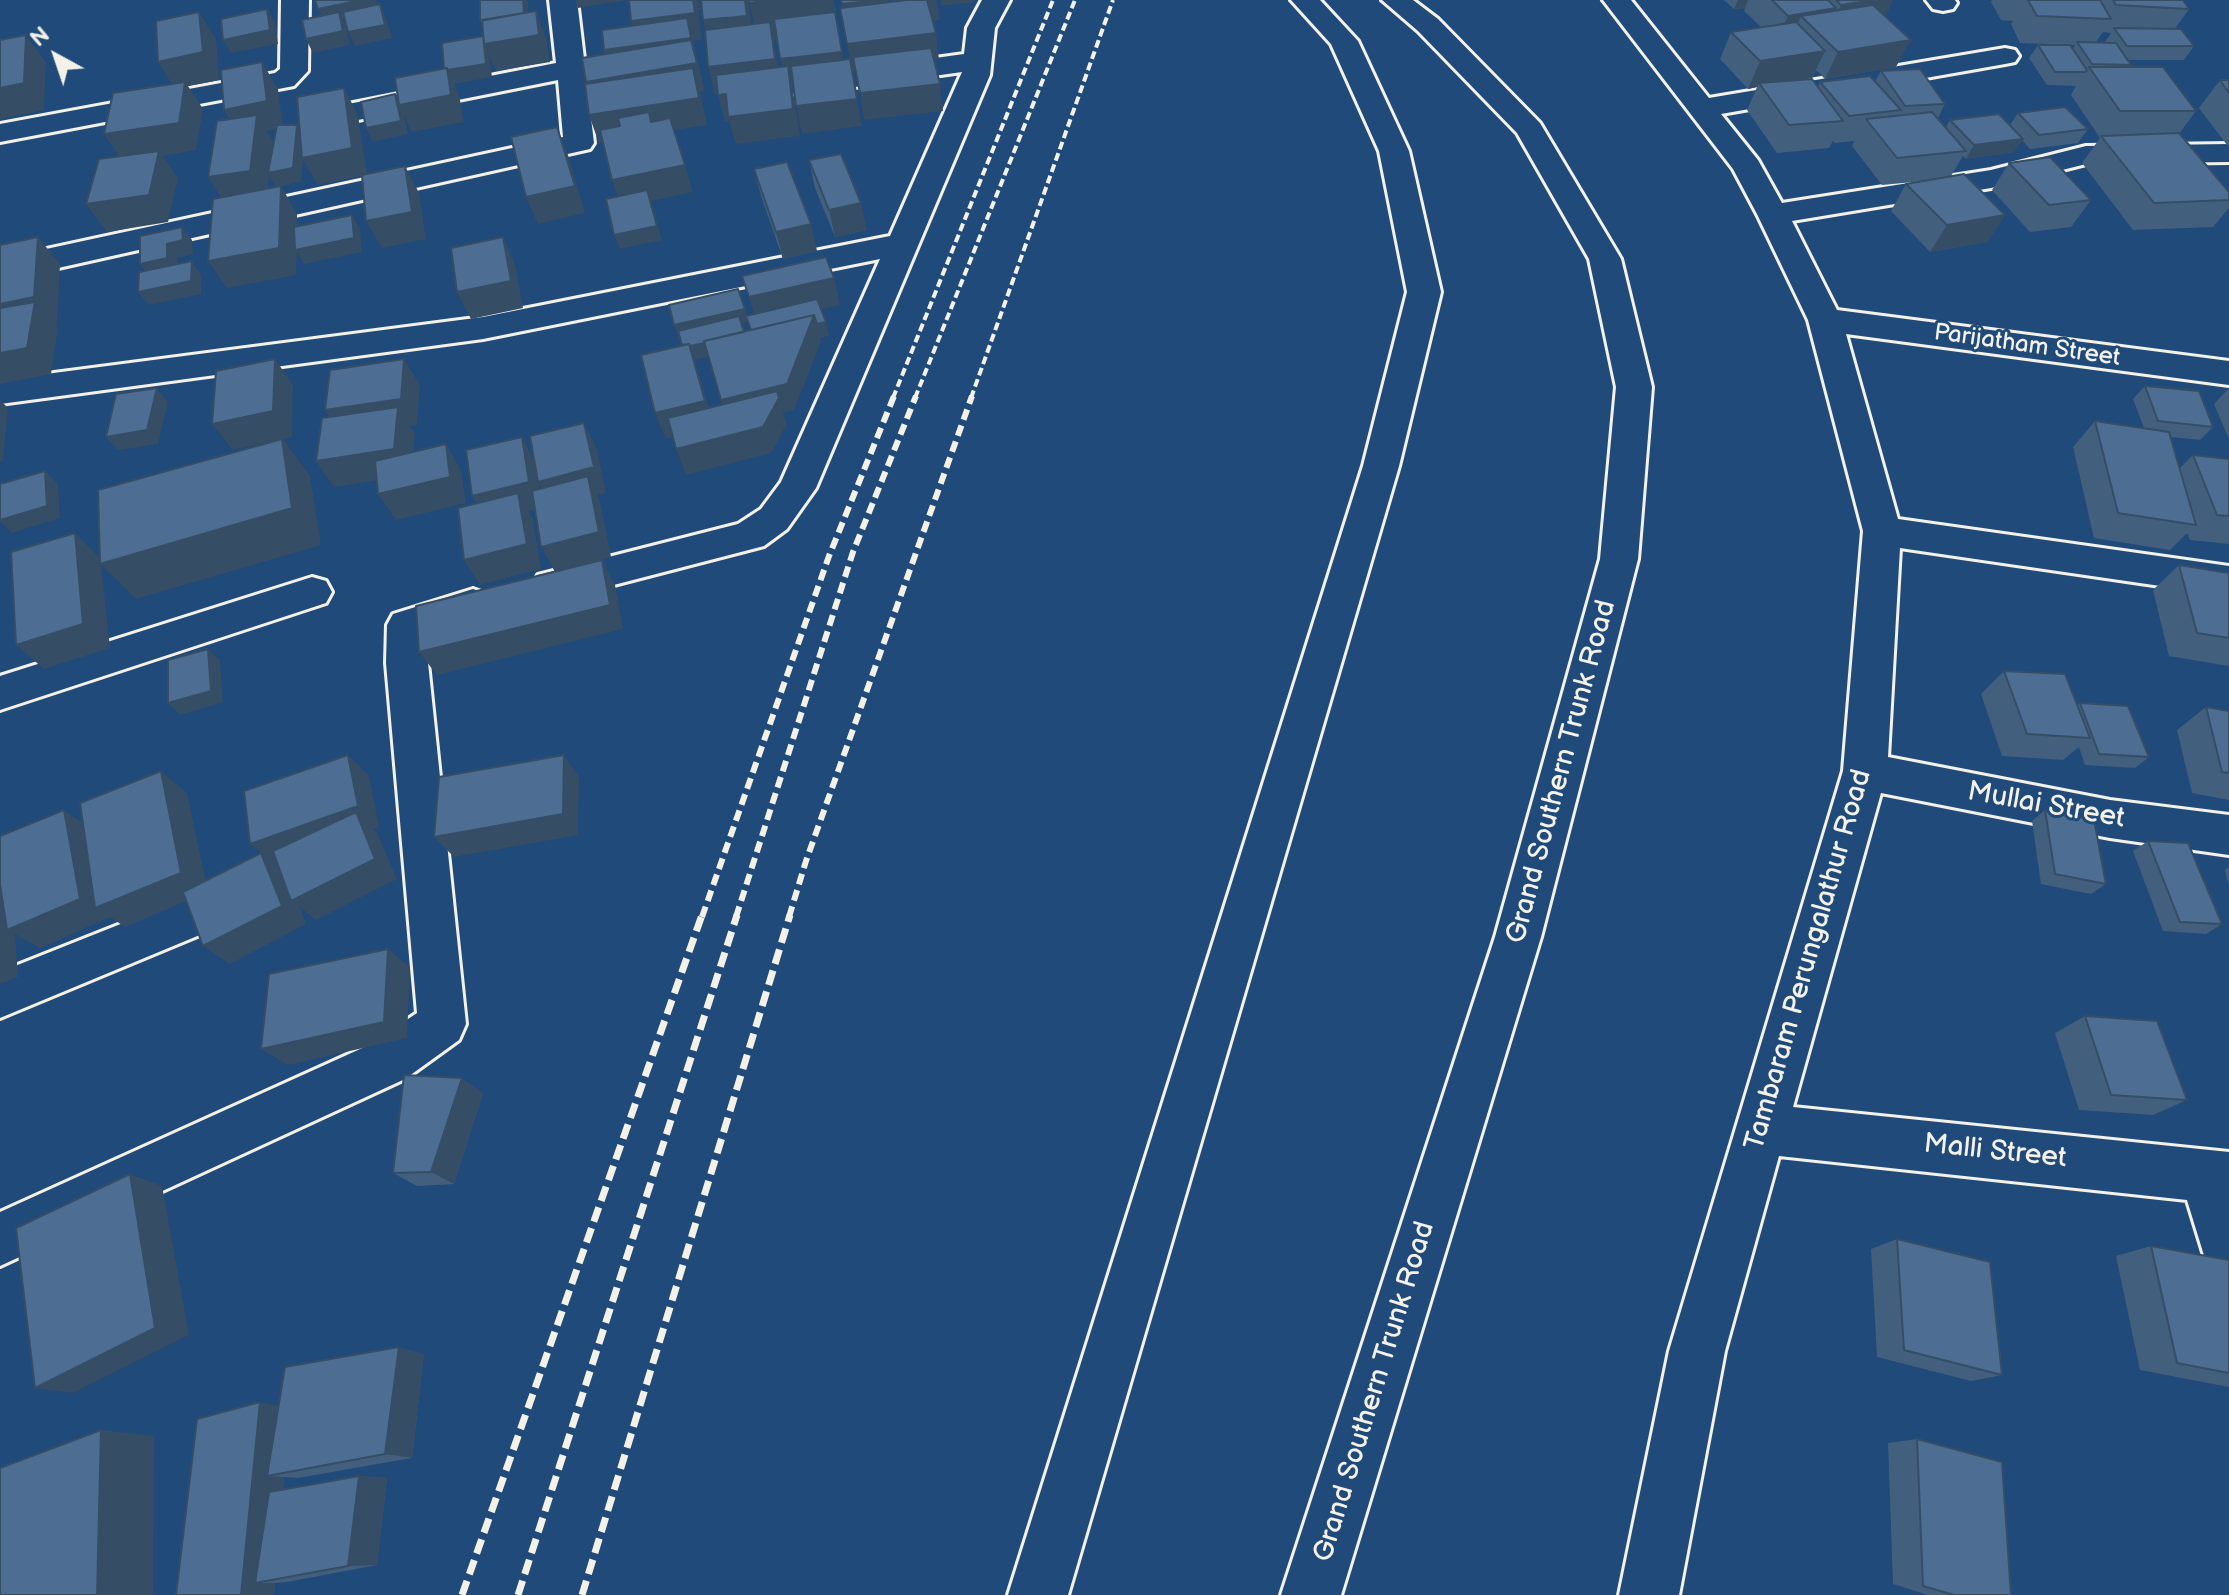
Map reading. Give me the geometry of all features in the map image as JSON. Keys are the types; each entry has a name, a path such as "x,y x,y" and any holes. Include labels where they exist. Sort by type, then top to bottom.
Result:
{"main road":[{"path":"0,133 284,80 294,71 295,0"},
{"path":"0,270 579,143 563,0"},
{"path":"0,1239 387,1062 442,1024 407,663 407,625 750,536 774,519 797,488 976,75 981,28 996,0"},
{"path":"1038,1595 1381,466 1424,292 1394,151 1344,41 1305,0"},
{"name":"Grand Southern Trunk Road","path":"1311,1595 1526,907 1619,559 1634,387 1605,259 1529,129 1428,25 1396,0"},
{"name":"Tambaram Perungalathur Road","path":"1617,0 1704,108 1747,167 1773,214 1825,320 1882,531 1865,771 1697,1351 1649,1595"},
{"path":"1704,108 2005,56"},
{"path":"798,86 977,61"},
{"path":"338,115 570,69"},
{"path":"1773,214 1991,179 2086,155 2229,153"},
{"path":"0,392 483,328 903,244"},
{"name":"Parijatham Street","path":"1825,320 2229,373"},
{"path":"1882,531 2229,581"},
{"path":"0,693 312,592"},
{"name":"Mullai Street","path":"1865,771 2110,819 2229,835"},
{"path":"0,995 191,917"},
{"name":"Malli Street","path":"1761,1129 2217,1176"},
{"path":"2217,1176 2229,1256"}],"building":[{"path":"315,0 361,0 318,9"},
{"path":"480,0 523,0 524,13 480,21"},
{"path":"629,0 693,0 695,13 631,21"},
{"path":"701,0 745,0 747,16 703,20"},
{"path":"841,0 881,0 842,4"},
{"path":"927,0 936,33 847,44 840,8"},
{"path":"1772,0 1828,0 1836,8 1788,16"},
{"path":"1836,0 1875,0 1841,5"},
{"path":"2028,0 2100,0 2111,19 2037,16"},
{"path":"2113,0 2183,0 2189,9 2116,5"},
{"path":"380,4 385,25 348,32 343,12"},
{"path":"1873,5 1911,40 1838,52 1801,16"},
{"path":"267,9 270,30 223,40 221,19"},
{"path":"536,11 539,35 484,44 482,20"},
{"path":"199,12 203,52 158,62 156,21"},
{"path":"339,12 343,31 306,39 302,20"},
{"path":"835,12 842,52 780,59 774,19"},
{"path":"687,18 691,38 604,50 602,30"},
{"path":"770,22 775,59 708,67 705,30"},
{"path":"1796,22 1825,51 1760,61 1731,32"},
{"path":"2114,28 2181,29 2194,46 2127,46"},
{"path":"26,35 24,83 0,88 0,40"},
{"path":"483,36 486,64 444,68 442,43"},
{"path":"691,40 697,63 586,82 582,58"},
{"path":"2077,42 2116,43 2131,65 2092,64"},
{"path":"2038,45 2070,45 2087,70 2055,72"},
{"path":"931,48 940,84 860,93 853,57"},
{"path":"850,59 857,99 796,106 791,66"},
{"path":"262,62 267,101 224,110 221,70"},
{"path":"788,66 793,109 728,117 726,94 718,95 716,75"},
{"path":"2089,67 2163,67 2196,111 2120,111"},
{"path":"447,68 451,95 399,105 395,78"},
{"path":"693,68 699,98 589,115 585,84"},
{"path":"1920,69 1945,104 1905,106 1881,71"},
{"path":"1870,76 1901,110 1849,116 1820,82"},
{"path":"1812,79 1843,121 1789,125 1759,83"},
{"path":"2220,80 2229,80 2229,93"},
{"path":"185,82 179,123 104,134 113,93"},
{"path":"344,88 352,148 302,158 297,97"},
{"path":"395,94 401,121 366,128 361,102"},
{"path":"2065,107 2088,129 2039,135 2018,113"},
{"path":"649,112 651,122 670,118 685,165 612,180 600,130 620,126 618,118"},
{"path":"1932,112 1966,151 1897,158 1866,119"},
{"path":"1999,114 2023,139 1974,145 1950,120"},
{"path":"257,115 250,171 208,177 217,121"},
{"path":"277,125 297,125 293,168 268,173"},
{"path":"557,127 575,186 526,197 511,137"},
{"path":"2179,133 2229,192 2229,200 2154,203 2101,136"},
{"path":"159,151 149,195 86,204 99,159"},
{"path":"841,154 861,203 829,210 809,160"},
{"path":"2050,157 2091,200 2049,205 2009,163"},
{"path":"787,162 811,224 776,232 754,169"},
{"path":"405,166 412,212 366,221 362,175"},
{"path":"1964,174 2005,215 1947,225 1906,184"},
{"path":"281,186 279,248 208,261 213,199"},
{"path":"647,190 657,226 614,235 606,199"},
{"path":"352,215 354,238 295,250 294,227"},
{"path":"182,227 183,240 167,244 167,258 140,264 140,236"},
{"path":"38,237 34,297 0,304 0,245"},
{"path":"503,237 511,281 457,292 451,248"},
{"path":"826,257 834,278 749,297 742,276"},
{"path":"192,261 191,281 138,292 139,272"},
{"path":"738,289 745,309 674,325 669,305"},
{"path":"817,299 826,322 817,324 814,315 751,330 746,316"},
{"path":"35,302 27,348 0,353 0,308"},
{"path":"814,315 787,384 721,400 704,341"},
{"path":"739,316 744,332 705,343 682,345 678,331"},
{"path":"689,344 705,401 655,413 641,355"},
{"path":"275,359 273,411 212,424 216,371"},
{"path":"404,359 401,399 325,410 330,370"},
{"path":"2145,386 2199,391 2213,427 2158,421"},
{"path":"157,388 147,430 106,437 116,394"},
{"path":"777,391 779,398 763,427 676,449 668,418"},
{"path":"398,407 394,449 316,461 322,418"},
{"path":"2095,421 2169,432 2196,525 2118,513"},
{"path":"584,423 594,467 538,482 530,436"},
{"path":"522,437 529,482 472,496 466,450"},
{"path":"282,439 292,508 100,564 98,490"},
{"path":"446,444 450,477 378,494 375,461"},
{"path":"2193,455 2229,459 2229,516 2217,515"},
{"path":"45,471 47,506 0,520 0,484"},
{"path":"588,476 599,532 541,547 532,491"},
{"path":"518,493 527,544 464,560 458,508"},
{"path":"75,533 83,624 16,645 11,552"},
{"path":"602,560 610,605 419,652 416,606"},
{"path":"2179,565 2229,573 2229,638 2197,633"},
{"path":"208,649 211,691 168,703 168,660"},
{"path":"2004,671 2065,674 2090,738 2027,734"},
{"path":"2080,703 2128,706 2149,757 2099,754"},
{"path":"2206,707 2229,711 2229,773 2222,772"},
{"path":"348,755 358,806 250,844 244,791"},
{"path":"564,755 563,814 434,837 439,777"},
{"path":"161,771 181,873 95,908 80,803"},
{"path":"64,810 80,899 7,930 0,884 0,836"},
{"path":"2045,810 2094,820 2106,884 2055,874"},
{"path":"356,812 375,859 291,901 273,851"},
{"path":"2148,841 2188,843 2222,924 2180,922"},
{"path":"261,853 282,906 203,946 183,892"},
{"path":"388,949 384,1022 261,1049 269,974"},
{"path":"2085,1016 2157,1021 2187,1100 2111,1095"},
{"path":"404,1075 462,1078 431,1172 393,1173"},
{"path":"130,1174 155,1328 35,1388 16,1228"},
{"path":"1897,1239 1990,1262 2002,1375 1904,1350"},
{"path":"2151,1246 2229,1260 2229,1373 2177,1363"},
{"path":"399,1347 385,1454 267,1476 285,1367"},
{"path":"260,1402 241,1595 176,1595 197,1419"},
{"path":"101,1430 97,1595 0,1595 0,1468"},
{"path":"1917,1439 2002,1462 2011,1595 1954,1595 1923,1586"},
{"path":"359,1476 348,1566 255,1583 269,1492"}],"railway":[{"path":"893,398 1053,0"},
{"path":"915,398 1075,0"},
{"path":"971,398 1113,0"},
{"path":"702,917 829,556 894,396"},
{"path":"736,917 853,552 916,396"},
{"path":"789,917 806,861 972,396"},
{"path":"462,1595 702,915"},
{"path":"518,1595 737,915"},
{"path":"582,1595 790,915"}]}
